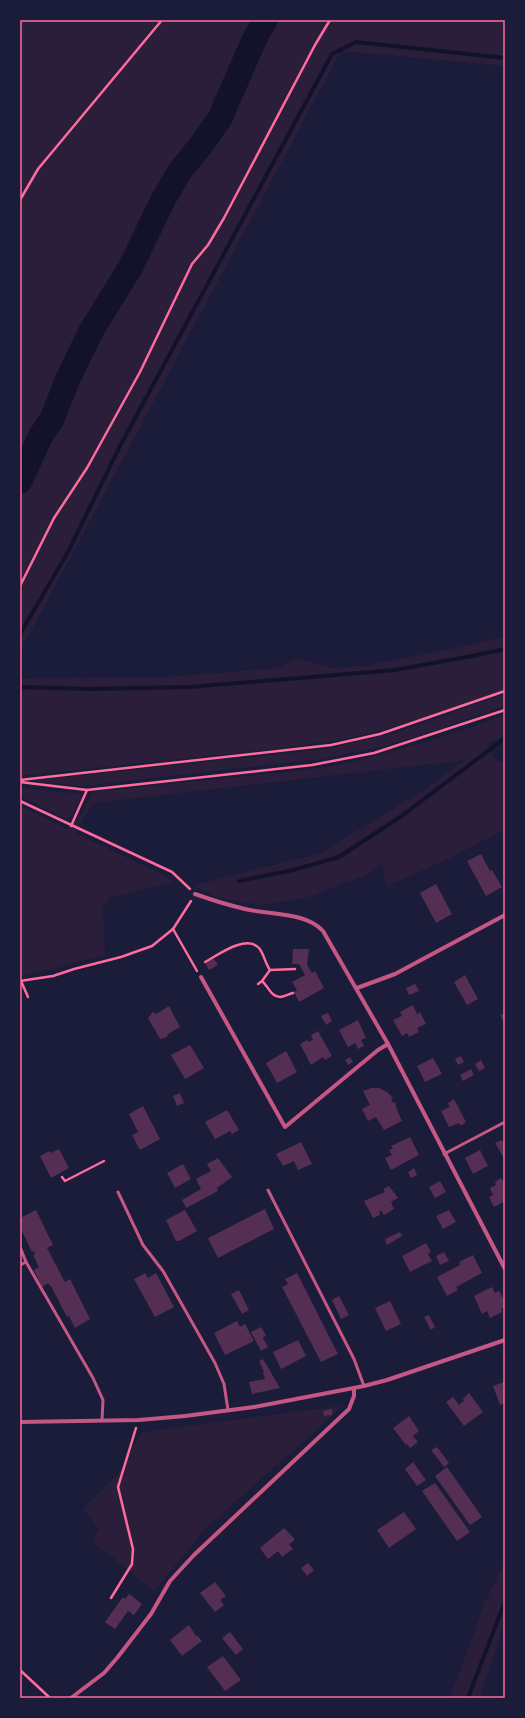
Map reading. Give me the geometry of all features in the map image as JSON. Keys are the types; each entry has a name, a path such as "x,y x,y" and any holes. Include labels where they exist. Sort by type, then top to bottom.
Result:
{"street":[{"path":"195,894 247,910 308,919 323,931 388,1044 505,1269"},
{"path":"357,988 395,974 505,915"},
{"path":"201,977 285,1128 378,1050 388,1044"},
{"path":"20,1422 139,1420 254,1408 387,1380 505,1340"},
{"path":"71,1698 104,1673 117,1658 152,1614 170,1581 194,1555 348,1409 354,1396 354,1388"}],"lane":[{"path":"444,1154 505,1122"},
{"path":"268,1190 354,1360 364,1386"},
{"path":"118,1192 143,1245 163,1271 215,1363 224,1384 228,1410"},
{"path":"20,1247 26,1262 93,1378 103,1400 102,1420"},
{"path":"20,1265 26,1262"}],"path":[{"path":"20,200 38,169 162,20"},
{"path":"20,586 54,518 87,468 140,372 192,264 208,245 224,218 315,45 330,20"},
{"path":"20,781 331,745 380,734 505,691"},
{"path":"20,781 87,790 312,765 388,749 505,710"},
{"path":"71,826 87,790"},
{"path":"20,801 172,872 195,894 173,929 152,946 122,957 53,976 21,981 28,997"},
{"path":"173,929 201,977"},
{"path":"205,962 243,942 251,942 260,949 266,965 270,970"},
{"path":"270,970 295,969"},
{"path":"258,984 270,970"},
{"path":"262,981 273,996 278,997 293,993"},
{"path":"62,1177 65,1181 104,1161"},
{"path":"111,1598 132,1564 133,1549 118,1487 139,1420"},
{"path":"20,1670 50,1698"}],"shaded area":[{"path":"20,20 262,20 244,56 221,111 207,136 186,160 169,185 129,269 80,345 52,416 20,476"},
{"path":"271,20 505,20 505,66 341,51 20,652 20,490 44,444 63,403 70,383 93,335 129,275 176,187 192,161 220,125 232,96"},
{"path":"505,636 505,690 379,731 341,740 274,749 20,776 20,678 167,677 279,668 297,658 333,668 364,666 460,647"},
{"path":"505,694 505,706 422,735 381,747 321,759 83,786 31,781 325,749 388,735"},
{"path":"505,715 505,736 487,744 497,761 505,761 505,832 504,830 448,859 386,887 382,863 364,876 309,897 262,905 215,897 194,885 319,854 419,793 466,760 93,803 75,833 166,876 173,882 110,898 103,908 105,954 51,970 20,976 20,806 66,829 81,816 92,792 313,769 386,753 458,732"},
{"path":"20,788 83,794 72,815 66,819 20,796"},
{"path":"340,1406 340,1409 208,1526 154,1591 92,1541 99,1530 83,1509 119,1473 142,1432"},
{"path":"505,1562 505,1620 480,1698 450,1698 485,1602"}],"building":[{"path":"481,854 490,871 492,870 502,887 486,896 467,861"},
{"path":"436,884 452,914 436,923 420,893"},
{"path":"293,949 309,949 307,965 312,973 315,971 324,988 299,1002 294,992 297,990 292,982 305,975 299,964 292,964"},
{"path":"214,959 218,965 209,970 205,963"},
{"path":"465,975 478,999 467,1005 454,982"},
{"path":"415,984 419,991 409,995 406,988"},
{"path":"413,1005 417,1014 420,1012 426,1024 417,1028 419,1032 409,1037 407,1033 402,1036 393,1020 402,1016 400,1012"},
{"path":"169,1006 180,1027 168,1034 167,1037 160,1039 148,1018 153,1012 156,1014"},
{"path":"328,1013 332,1021 326,1025 321,1016"},
{"path":"505,1013 505,1024 500,1015"},
{"path":"358,1020 366,1038 361,1040 364,1046 358,1049 355,1043 348,1047 339,1030"},
{"path":"318,1031 332,1056 325,1060 323,1057 311,1065 300,1044 307,1040 308,1042 313,1040 311,1035"},
{"path":"190,1045 204,1068 185,1079 171,1055"},
{"path":"286,1051 297,1072 277,1083 266,1063"},
{"path":"461,1056 464,1062 458,1065 455,1059"},
{"path":"350,1057 353,1062 348,1065 345,1060"},
{"path":"433,1058 442,1074 425,1082 417,1066"},
{"path":"481,1060 485,1068 479,1071 475,1064"},
{"path":"471,1069 474,1075 463,1081 460,1075"},
{"path":"371,1088 379,1088 387,1092 393,1098 391,1099 393,1103 395,1102 402,1121 384,1130 376,1117 368,1121 362,1109 370,1105 363,1091"},
{"path":"180,1093 184,1103 177,1106 173,1096"},
{"path":"454,1099 466,1122 461,1126 459,1123 449,1127 441,1111 450,1107 448,1103"},
{"path":"143,1106 160,1139 140,1150 132,1135 138,1132 129,1114"},
{"path":"227,1110 239,1130 232,1134 230,1131 215,1139 205,1122"},
{"path":"410,1137 419,1155 391,1170 385,1158 392,1155 389,1150 393,1149 391,1146"},
{"path":"502,1140 505,1145 505,1160 495,1143"},
{"path":"301,1142 312,1164 298,1170 294,1161 283,1166 276,1154"},
{"path":"59,1149 69,1168 51,1178 40,1156 50,1151 51,1153"},
{"path":"480,1150 488,1166 473,1174 465,1158"},
{"path":"218,1158 232,1177 217,1188 218,1191 186,1208 182,1200 201,1189 196,1179 211,1171 207,1164"},
{"path":"183,1164 191,1179 175,1188 167,1173"},
{"path":"414,1168 417,1175 411,1178 408,1172"},
{"path":"501,1178 503,1181 505,1180 505,1201 494,1207 489,1197 493,1195 490,1188 496,1185 495,1182"},
{"path":"440,1181 446,1192 435,1198 429,1187"},
{"path":"389,1186 398,1198 391,1202 394,1209 384,1215 381,1211 379,1212 380,1215 373,1218 364,1201 385,1192 383,1189"},
{"path":"265,1209 274,1229 218,1258 208,1238"},
{"path":"36,1210 53,1245 47,1248 65,1282 70,1279 90,1319 75,1328 69,1316 67,1317 52,1288 48,1283 42,1287 34,1270 39,1267 33,1255 35,1254 34,1251 32,1252 20,1227 20,1218"},
{"path":"185,1210 197,1231 179,1241 176,1241 166,1220"},
{"path":"449,1210 456,1222 443,1229 436,1216"},
{"path":"400,1232 402,1236 387,1245 385,1239"},
{"path":"426,1243 431,1252 428,1254 432,1261 410,1272 402,1256"},
{"path":"444,1252 449,1261 440,1265 436,1256"},
{"path":"473,1255 482,1273 456,1287 458,1290 447,1296 437,1277 460,1265 459,1262"},
{"path":"145,1273 148,1278 156,1273 174,1307 155,1317 134,1279"},
{"path":"297,1273 338,1354 321,1362 282,1287 288,1284 285,1279"},
{"path":"492,1287 495,1293 499,1291 505,1302 503,1303 505,1308 501,1309 502,1312 490,1318 487,1311 482,1314 474,1296"},
{"path":"239,1290 249,1310 242,1314 231,1294"},
{"path":"339,1296 349,1315 341,1319 332,1300"},
{"path":"390,1301 401,1324 386,1331 375,1308"},
{"path":"429,1315 435,1327 431,1330 424,1317"},
{"path":"237,1321 240,1327 245,1324 254,1341 225,1355 214,1333"},
{"path":"261,1327 266,1335 263,1338 268,1347 261,1351 251,1332"},
{"path":"298,1340 306,1356 281,1369 273,1352"},
{"path":"263,1359 280,1388 252,1394 249,1382 265,1379 264,1372 259,1361"},
{"path":"504,1382 505,1403 500,1405 493,1386"},
{"path":"469,1393 483,1412 464,1426 446,1402 453,1397 459,1405 464,1401 463,1399"},
{"path":"332,1409 332,1415 324,1416 323,1411"},
{"path":"409,1416 419,1431 413,1436 418,1442 410,1448 393,1428"},
{"path":"437,1447 449,1463 444,1467 431,1450"},
{"path":"413,1462 426,1480 417,1486 405,1469"},
{"path":"447,1467 482,1517 470,1525 435,1476"},
{"path":"435,1483 470,1532 457,1541 422,1491"},
{"path":"404,1512 416,1529 389,1548 377,1530"},
{"path":"284,1528 294,1538 294,1541 289,1544 293,1549 282,1557 278,1551 268,1559 260,1548"},
{"path":"308,1563 314,1570 307,1576 301,1568"},
{"path":"215,1582 226,1596 220,1600 224,1605 215,1612 200,1593"},
{"path":"129,1594 142,1604 134,1615 128,1611 115,1629 105,1622 123,1597 125,1599"},
{"path":"189,1625 196,1636 197,1635 202,1641 182,1656 170,1640"},
{"path":"230,1632 243,1649 236,1655 222,1638"},
{"path":"223,1656 241,1680 225,1691 207,1667"}],"waterway":[{"path":"20,481 40,437 52,419 67,381 91,331 130,268 164,198 180,171 220,118 254,40 265,20"},
{"path":"20,634 68,552 120,446 332,54 356,42 505,58"},
{"path":"20,687 90,689 190,687 395,670 505,649"},
{"path":"239,881 293,870 339,857 403,815 505,738"},
{"path":"468,1698 505,1601"}]}
